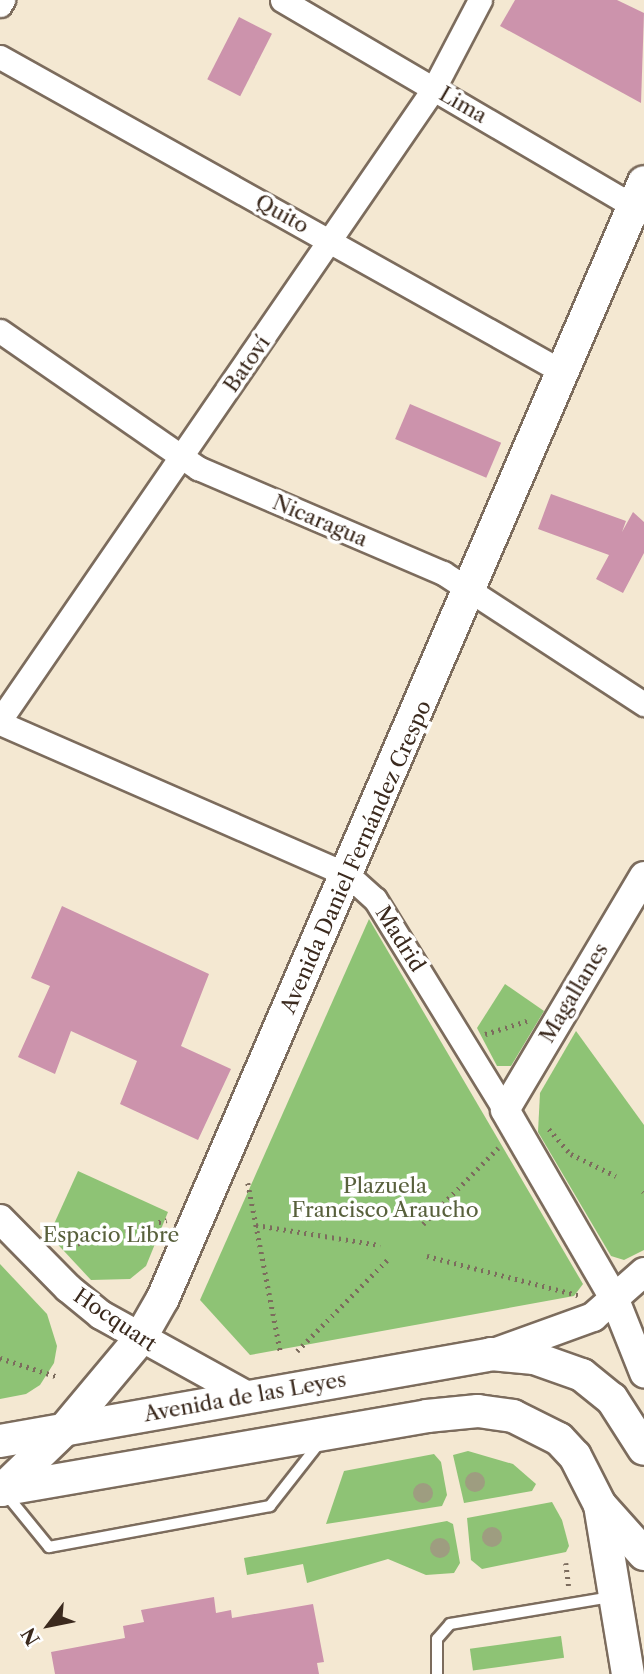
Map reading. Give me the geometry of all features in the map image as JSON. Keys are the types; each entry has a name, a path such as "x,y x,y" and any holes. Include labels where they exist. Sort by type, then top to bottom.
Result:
{"main road":[{"name":"Avenida Daniel Fernández Crespo","path":"1,1490 63,1431 139,1340 186,1248 563,372 641,200"},
{"name":"Avenida de las Leyes","path":"0,1441 491,1354 534,1358 582,1375 612,1399 644,1449"},
{"path":"422,1366 478,1410"},
{"path":"1,1490 478,1410 513,1416 559,1438 575,1456 600,1505 644,1554"},
{"path":"600,1505 628,1674"}],"street":[{"path":"0,5 3,0"},
{"name":"Lima","path":"282,0 434,88 641,200"},
{"name":"Batoví","path":"0,722 332,242 434,88 480,0"},
{"name":"Quito","path":"0,57 563,372"},
{"name":"Nicaragua","path":"0,331 182,458 443,573 644,704"},
{"name":"Madrid","path":"0,722 348,875 375,899 505,1110 615,1300"},
{"name":"Magallanes","path":"505,1110 644,876"},
{"name":"Hocquart","path":"0,1219 68,1289 139,1340 248,1396"},
{"name":"Avenida de las Leyes","path":"491,1354 584,1321 615,1300 644,1272"},
{"path":"615,1300 644,1373"}],"lane":[{"path":"1,1490 49,1547 270,1506 327,1434"},
{"path":"438,1674 436,1639 450,1624 615,1596"}],"path":[{"path":"477,1036 534,1018"},
{"path":"543,1123 571,1154 616,1176"},
{"path":"423,1224 503,1142"},
{"path":"248,1183 281,1354"},
{"path":"59,1248 174,1218"},
{"path":"256,1225 380,1245"},
{"path":"427,1255 584,1297"},
{"path":"297,1351 387,1259"},
{"path":"0,1358 58,1377"}],"green space":[{"name":"Plazuela Francisco Araucho","path":"369,919 583,1284 574,1296 250,1355 200,1300"},
{"path":"505,984 544,1011 511,1066 497,1066 477,1028"},
{"path":"576,1031 644,1125 644,1250 624,1260 611,1256 538,1132 540,1093"},
{"name":"Espacio Libre","path":"78,1171 168,1212 146,1266 130,1279 91,1280 49,1235"},
{"path":"0,1264 47,1314 57,1346 54,1363 40,1385 26,1394 0,1399"},
{"path":"468,1451 513,1464 536,1484 532,1491 464,1503 453,1455"},
{"path":"434,1454 441,1462 447,1495 442,1506 326,1524 344,1471"},
{"path":"552,1502 562,1520 569,1546 566,1552 482,1569 471,1560 467,1518"},
{"path":"447,1521 453,1524 460,1563 454,1573 426,1575 388,1559 307,1583 303,1564 247,1575 244,1558"},
{"path":"561,1636 564,1658 473,1671 470,1649"}],"building":[{"path":"515,0 617,0 644,13 641,103 500,26"},
{"path":"239,17 272,34 240,96 207,79"},
{"path":"410,404 501,443 486,478 395,439"},
{"path":"551,494 626,521 622,532 633,512 644,522 644,553 623,593 596,579 609,555 538,529"},
{"path":"62,906 209,974 181,1046 231,1069 198,1140 120,1104 137,1061 71,1031 55,1074 18,1057 50,986 31,978"},
{"path":"214,1597 216,1613 231,1610 232,1618 313,1604 324,1662 317,1663 319,1674 55,1674 51,1652 125,1638 123,1626 144,1622 141,1610"}]}
